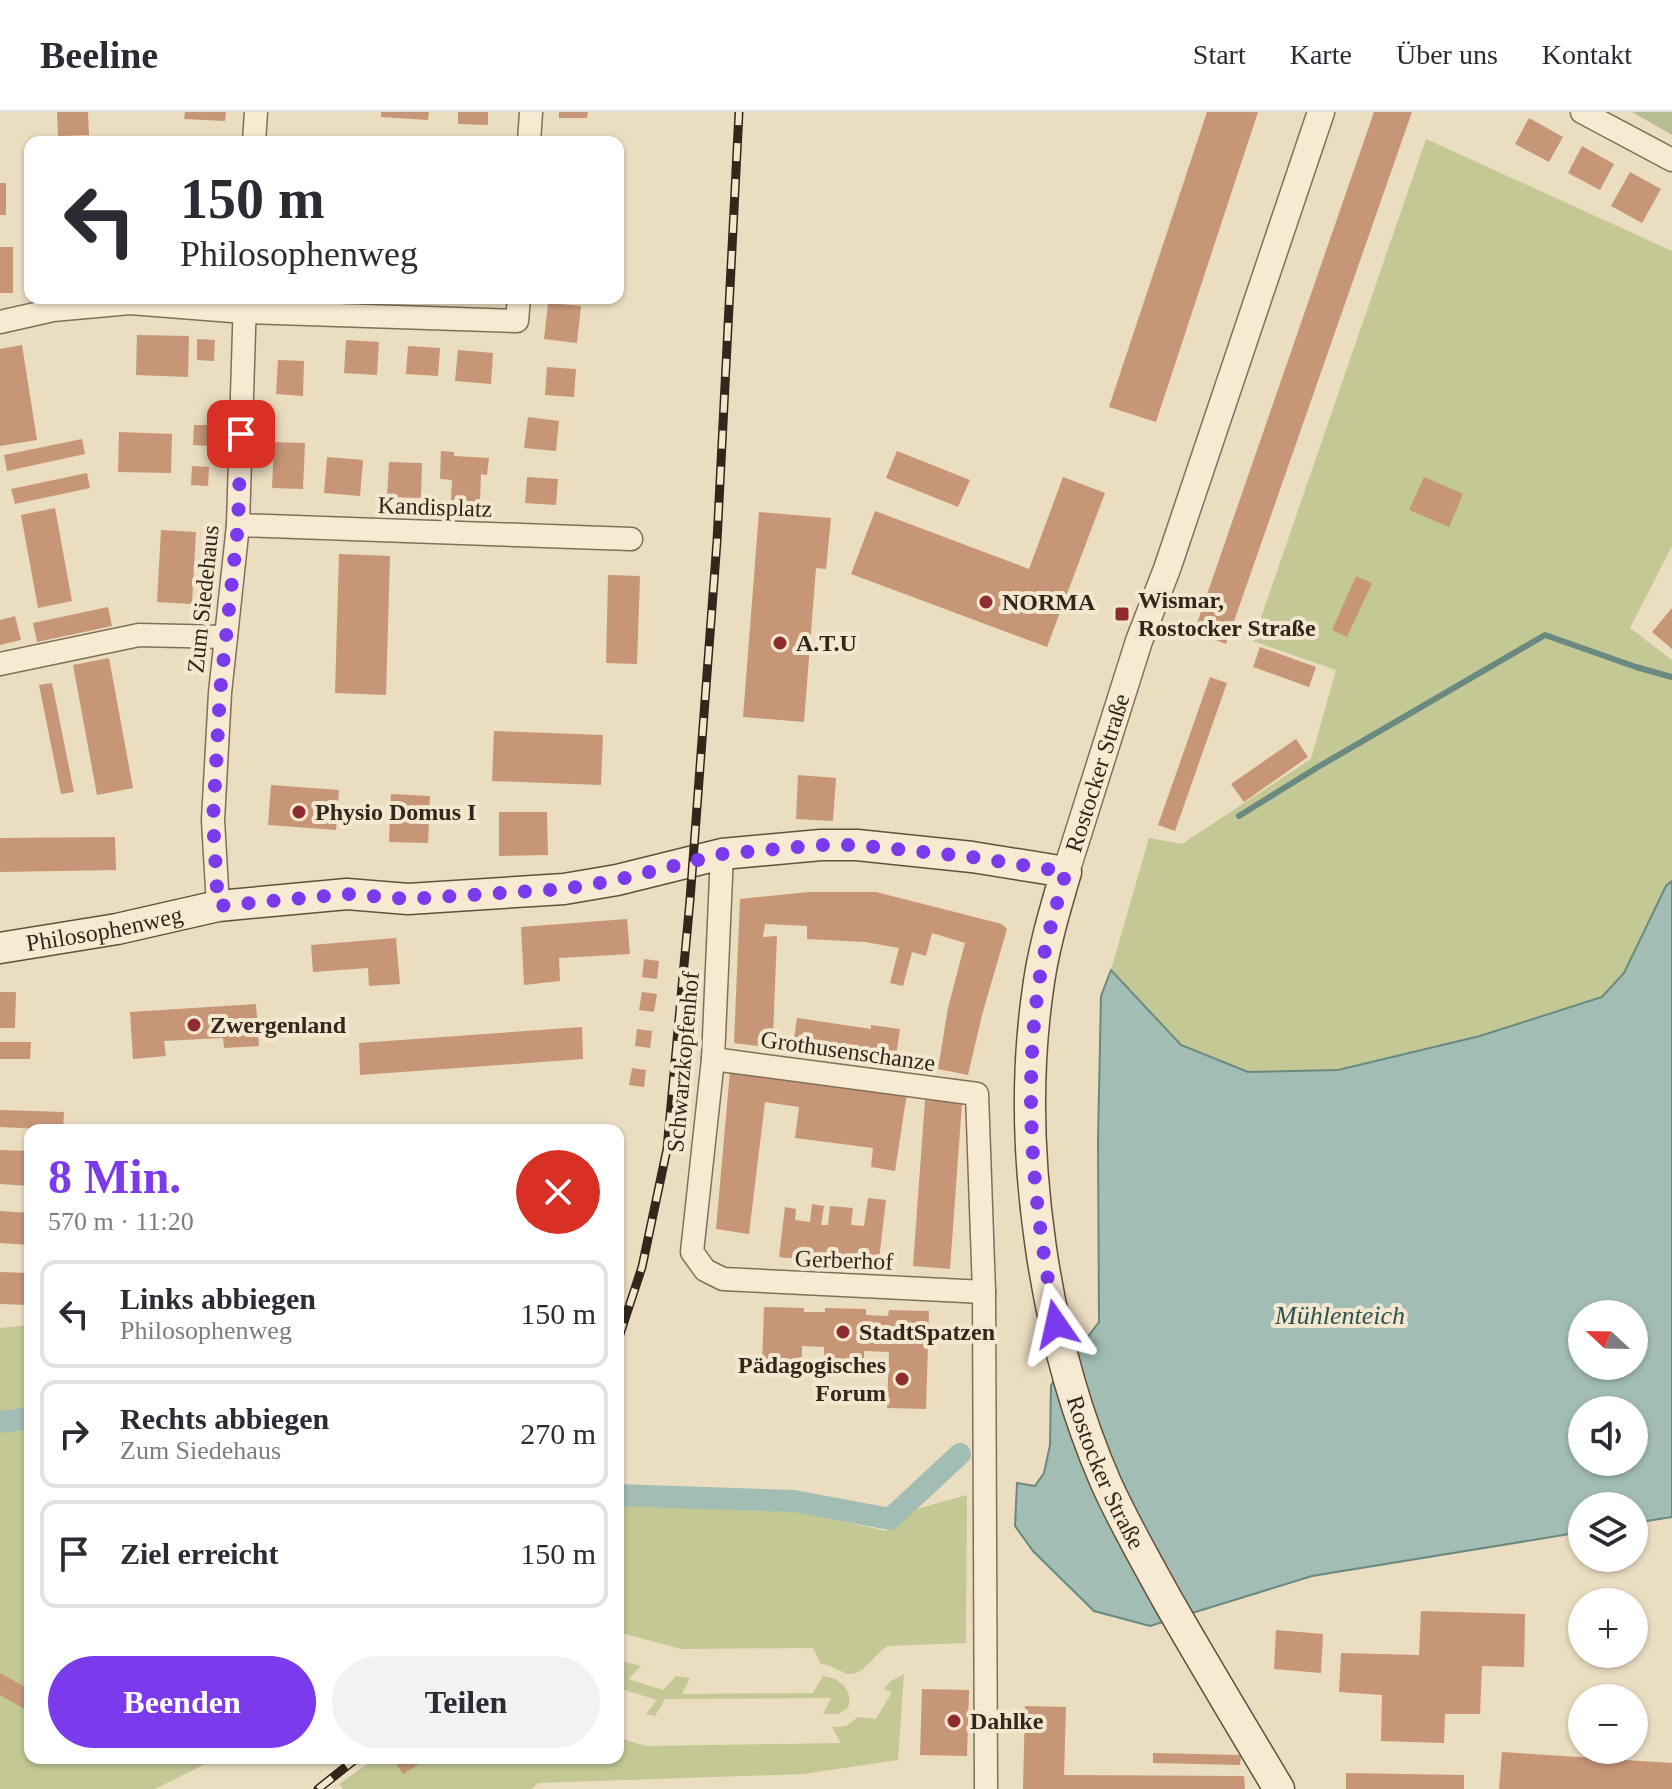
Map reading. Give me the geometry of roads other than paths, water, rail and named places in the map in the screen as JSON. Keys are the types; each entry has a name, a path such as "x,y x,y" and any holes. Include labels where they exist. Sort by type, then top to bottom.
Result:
{"main road":[{"name":"Philosophenweg","path":"0,948 117,929 218,906 347,894 408,899 564,889 617,880 722,854 821,845 857,845 972,857 1066,872"},
{"name":"Rostocker Straße","path":"1066,872 1042,964 1031,1052 1031,1123 1043,1258 1056,1324 1091,1447 1107,1486 1187,1633 1279,1789"}],"street":[{"path":"254,136 256,112"},
{"path":"529,136 531,112"},
{"name":"Rostocker Straße","path":"1066,872 1139,641 1167,569 1321,112"},
{"path":"1582,112 1672,160"},
{"path":"0,322 53,310 119,304"},
{"path":"188,304 517,321 518,304"},
{"name":"Zum Siedehaus","path":"218,906 213,820 220,693 238,525 245,305"},
{"name":"Kandisplatz","path":"238,525 631,539"},
{"path":"0,664 139,635 226,637"},
{"name":"Schwarzkopfenhof","path":"705,1270 692,1252 713,1059 722,854"},
{"name":"Grothusenschanze","path":"713,1059 977,1094 984,1292"},
{"name":"Gerberhof","path":"705,1270 723,1279 759,1283 984,1292"},
{"path":"984,1292 986,1789"}],"water":[{"name":"Mühlenteich","path":"1672,881 1672,1517 1648,1521 1648,1492 1568,1492 1568,1534 1312,1576 1150,1626 1094,1611 1033,1551 1015,1526 1017,1483 1035,1486 1044,1473 1050,1445 1051,1385 1099,1322 1101,996 1111,970 1181,1045 1248,1072 1338,1070 1480,1036 1602,997 1624,973 1666,886"}],"waterway":[{"path":"1239,816 1545,635 1672,677"},
{"path":"0,1422 24,1419"},
{"path":"624,1495 794,1501 890,1519 960,1454"}],"railway":[{"path":"624,1322 642,1267 667,1149 690,900 717,541 739,112"},
{"path":"318,1789 349,1764"}],"place":[{"name":"NORMA","path":"986,602"},
{"name":"Wismar, Rostocker Straße","path":"1122,614"},
{"name":"A.T.U","path":"780,643"},
{"name":"Physio Domus I","path":"299,812"},
{"name":"Zwergenland","path":"194,1025"},
{"name":"StadtSpatzen","path":"843,1332"},
{"name":"Pädagogisches Forum","path":"902,1379"},
{"name":"Dahlke","path":"954,1721"}]}
